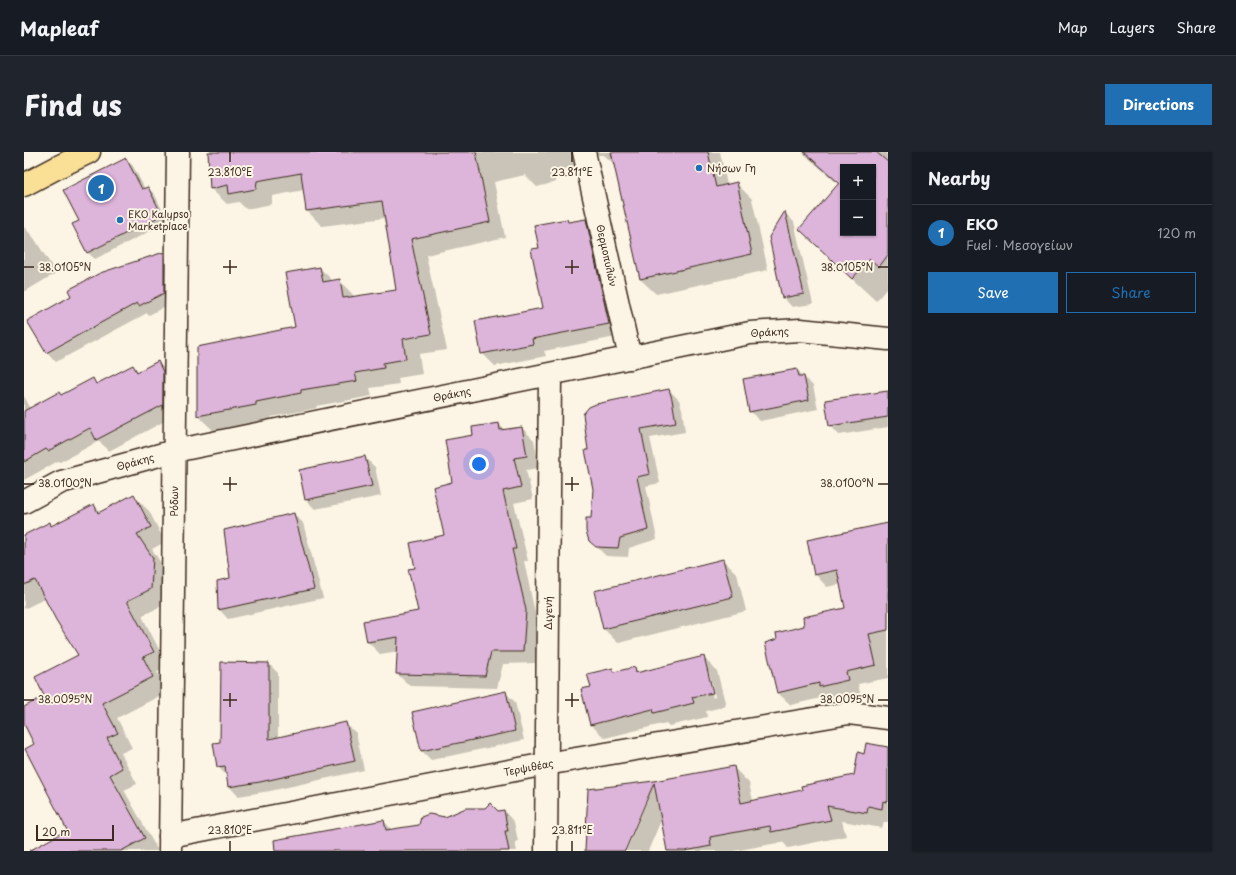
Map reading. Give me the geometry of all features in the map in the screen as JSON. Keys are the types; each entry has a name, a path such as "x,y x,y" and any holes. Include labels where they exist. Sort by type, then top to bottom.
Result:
{"main road":[{"path":"24,185 89,152"}],"street":[{"name":"Ρόδων","path":"170,843 178,152"},
{"name":"Θερμοπυλών","path":"584,152 630,358"},
{"name":"Θράκης","path":"24,502 61,482 174,451 750,333 800,330 888,339"},
{"name":"Διγενή","path":"546,851 550,375"},
{"name":"Τερψιθέας","path":"170,843 546,764 849,713 888,718"}],"building":[{"path":"208,152 476,152 490,222 411,239 431,334 403,339 406,359 383,363 384,368 355,373 357,381 301,390 301,393 256,402 256,405 197,416 197,347 295,327 285,273 320,267 323,282 340,279 343,298 396,290 382,201 306,211 301,173 257,181 256,189 229,194 228,185 210,189"},
{"path":"611,152 708,152 716,187 737,182 752,254 640,279"},
{"path":"804,152 876,152 888,162 888,255 879,267 870,259 852,279 799,229 839,183"},
{"path":"126,158 142,189 148,187 162,215 87,253 72,224 79,221 63,190"},
{"path":"785,211 804,294 782,298 769,237"},
{"path":"567,219 568,222 586,219 609,324 532,339 533,344 481,354 475,321 543,308 531,249 539,248 534,225"},
{"path":"164,252 164,293 139,306 137,303 46,353 27,321 71,296 68,290 100,273"},
{"path":"158,361 163,372 163,405 96,440 90,428 48,451 46,449 24,462 24,411 59,392 61,395 93,378 96,384 133,365 137,372"},
{"path":"797,369 799,376 804,376 809,400 749,412 743,379"},
{"path":"669,389 676,423 641,429 650,474 637,477 648,530 620,538 618,548 596,547 589,541 586,531 586,518 591,518 593,489 585,450 588,450 583,414 589,407 596,404"},
{"path":"888,391 888,417 829,426 825,400"},
{"path":"499,423 500,430 522,427 527,456 514,458 521,487 503,491 516,549 512,549 526,610 523,652 491,652 485,676 396,674 398,637 367,642 363,621 418,611 408,569 415,568 410,543 444,535 433,487 452,482 445,440 473,435 472,427"},
{"path":"365,456 372,486 305,500 299,470"},
{"path":"134,494 151,527 137,534 153,558 151,589 127,601 154,652 143,657 153,677 102,703 118,733 107,738 122,768 110,775 145,838 121,851 29,851 67,830 25,749 34,744 24,724 24,707 44,696 35,677 78,655 56,620 35,580 24,585 24,535 50,522 51,526 94,504 98,513"},
{"path":"294,513 314,589 218,610 217,581 230,578 224,530"},
{"path":"888,523 888,630 869,634 876,665 846,672 848,680 819,687 819,683 777,693 765,643 777,639 776,633 804,626 803,617 845,608 837,570 814,575 807,540"},
{"path":"723,559 733,597 603,629 594,591"},
{"path":"704,656 713,693 692,697 694,703 654,713 653,709 590,725 581,689 591,687 587,674 613,668 614,672 635,667 636,673"},
{"path":"221,662 269,663 269,739 346,722 355,761 260,782 228,787 225,766 217,767 213,743 220,742"},
{"path":"506,691 515,731 421,751 412,712"},
{"path":"866,743 888,747 888,802 883,801 882,809 868,806 867,813 827,806 831,820 771,832 770,826 710,837 711,846 685,851 667,851 654,783 625,851 585,851 588,789 654,781 734,766 741,803 802,790 801,786 854,775 858,752 864,754"},
{"path":"490,803 498,811 504,810 508,831 505,831 509,851 275,851 274,840 384,820 386,830 419,825 421,817 429,814 445,817 466,808 485,808"}],"place":[{"name":"Νήσων Γη","path":"699,168"},
{"name":"EKO","path":"101,188"},
{"name":"EKO Kalypso Marketplace","path":"120,220"}]}
